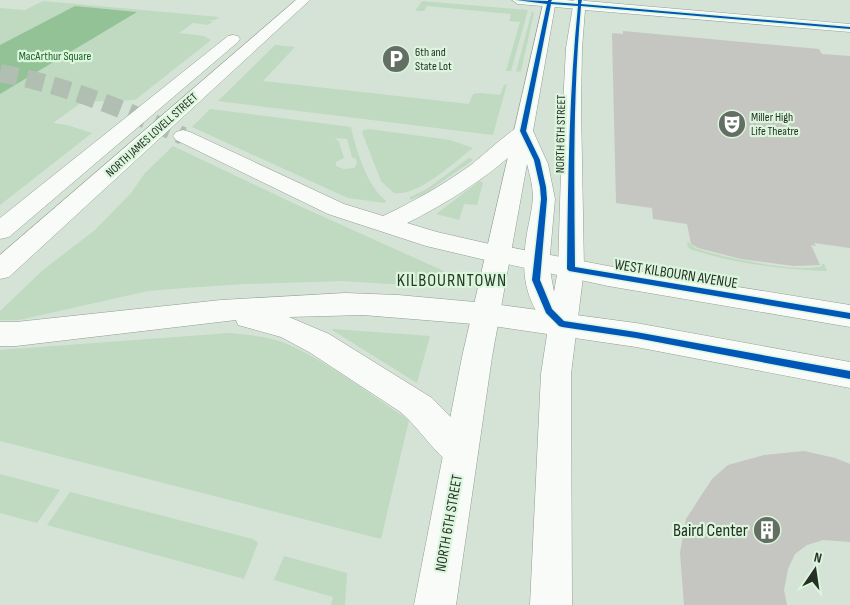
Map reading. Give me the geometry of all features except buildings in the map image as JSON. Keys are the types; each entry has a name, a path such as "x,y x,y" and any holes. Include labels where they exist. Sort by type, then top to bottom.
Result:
{"main road":[{"name":"NORTH JAMES LOVELL STREET","path":"0,270 304,0"},
{"path":"518,0 579,2 850,28"},
{"name":"NORTH 6TH STREET","path":"435,605 486,314 550,1"},
{"name":"NORTH 6TH STREET","path":"551,605 555,383 571,269 572,106 574,48 579,2"},
{"name":"NORTH JAMES LOVELL STREET","path":"0,231 241,32"},
{"path":"384,225 424,206 505,149 523,130 537,160 544,186 536,262 536,280 541,297 549,312 562,324"},
{"name":"WEST KILBOURN AVENUE","path":"182,136 336,209 435,240 571,269 850,316"},
{"path":"0,334 16,334 222,310 346,304 426,307 636,335 850,375"},
{"path":"222,310 289,328 319,343 415,404 461,452"}],"green space":[{"name":"MacArthur Square","path":"43,1 219,17 215,20 205,20 213,21 208,25 193,23 179,33 204,36 211,40 135,100 82,102 53,123 67,125 92,133 0,205 0,8 25,10"},
{"path":"422,1 528,10 511,71 506,71 520,22 509,21 511,14 427,6 424,11 415,11"},
{"path":"532,11 534,13 521,71 516,72"},
{"path":"275,45 295,47 263,81 469,104 473,94 500,95 504,85 507,84 493,135 218,101"},
{"path":"210,109 351,127 363,167 373,186 386,201 385,203 348,198 192,127","holes":["335,138 347,139 352,157 356,159 357,164 354,168 344,169 336,166 336,162 344,158 339,142"]},
{"path":"369,129 450,140 473,148 425,184 404,193 394,193 381,181 362,132"},
{"path":"173,146 295,204 446,272 442,287 342,281 185,288 148,291 19,320 0,320 0,311 43,270 95,230 131,193 145,173"},
{"path":"469,158 473,160 423,195 410,200 410,197 427,189"},
{"path":"480,181 483,183 477,205 464,204 459,220 436,214"},
{"path":"687,241 693,247 742,260 797,268 812,268 824,264 827,271 792,269 741,262 690,249"},
{"path":"332,330 430,336 417,383"},
{"path":"230,333 270,338 298,349 330,367 409,420 381,539 0,441 0,350"},
{"path":"0,474 60,490 37,523 0,513"},
{"path":"70,492 253,539 258,543 244,579 47,525"},
{"path":"284,556 347,573 345,605 331,605 333,597 274,580"}],"shaded area":[{"path":"75,6 137,12 0,94 0,45"}],"tunnel":[{"path":"0,73 71,91 139,116 183,136"}],"cycle path":[{"path":"518,0 850,28"},
{"path":"550,0 523,131 537,160 543,187 544,199 536,280 549,311 562,324 636,335 850,375"},
{"path":"580,0 574,67 571,269 850,316"}],"place":[{"name":"6th and State Lot","path":"396,59"},
{"name":"Miller High Life Theatre","path":"732,124"},
{"name":"Baird Center","path":"767,530"}],"district":[{"name":"KILBOURNTOWN","path":"452,280"}]}
